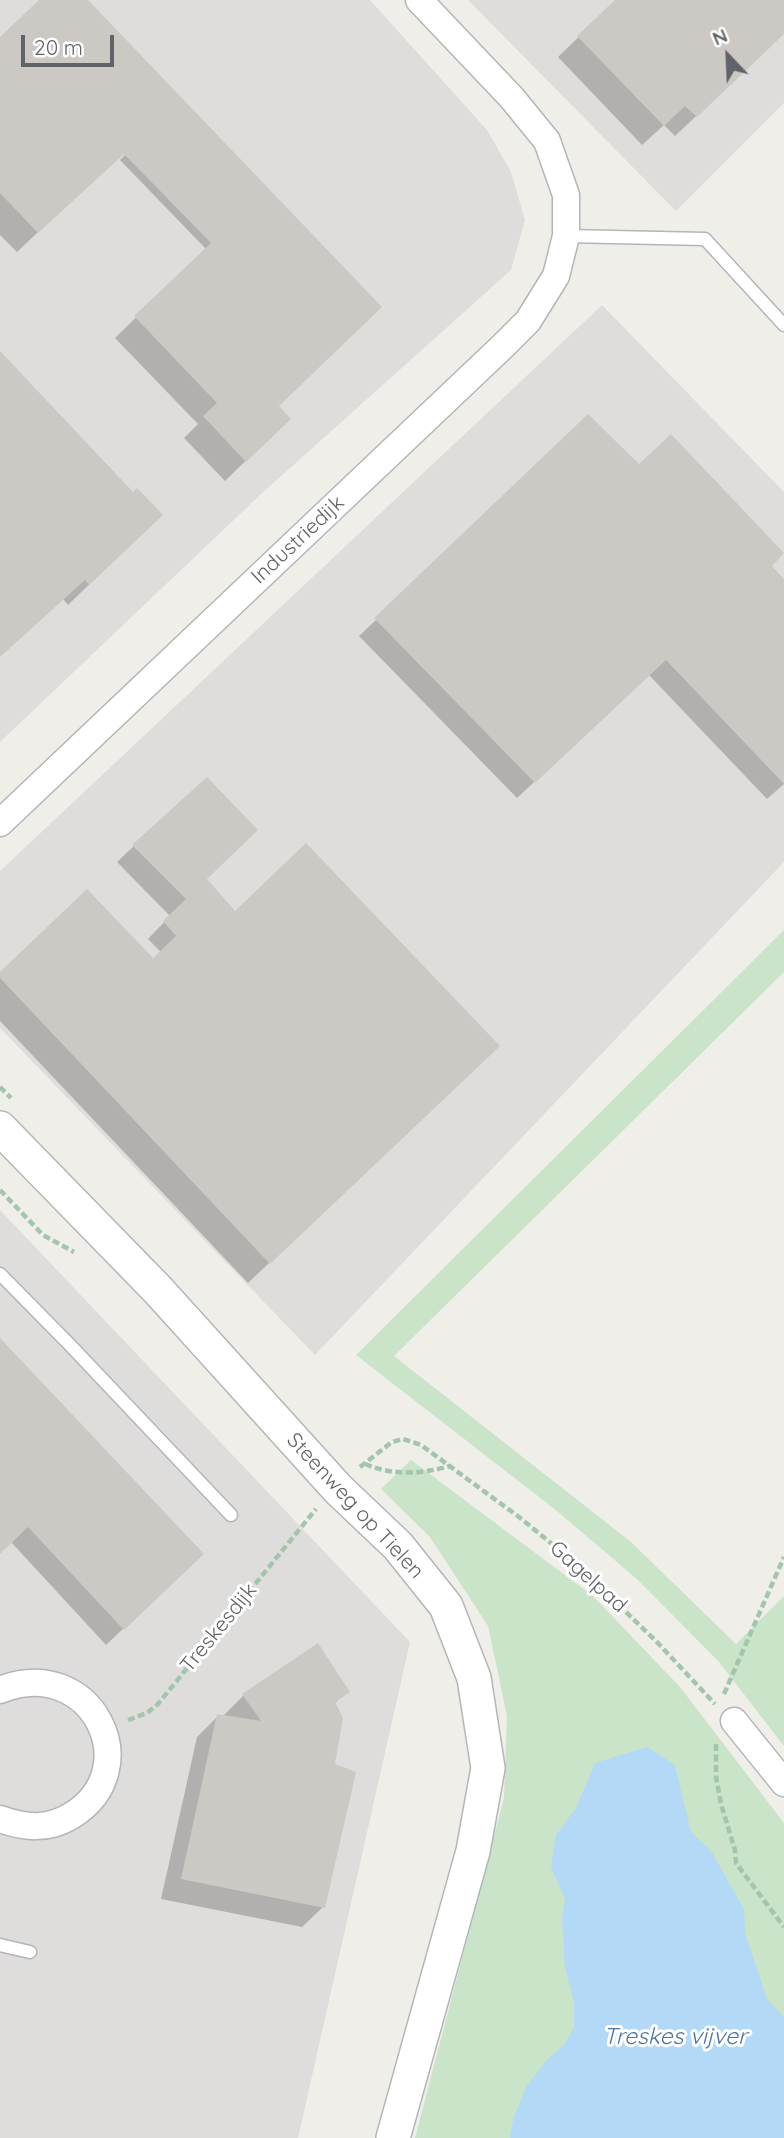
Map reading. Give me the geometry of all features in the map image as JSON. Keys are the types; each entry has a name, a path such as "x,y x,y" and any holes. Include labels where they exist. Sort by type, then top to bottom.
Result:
{"street":[{"name":"Industriedijk","path":"0,823 528,321 556,275 566,236 566,195 547,141 512,98 419,0"},
{"name":"Steenweg op Tielen","path":"0,1128 158,1290 338,1489 398,1546 446,1606 451,1618 474,1678 488,1768 473,1851 393,2138"},
{"path":"0,1689 17,1683 38,1681 60,1685 78,1696 93,1711 103,1730 107,1752 105,1774 95,1794 80,1810 61,1822 40,1827 6,1822"},
{"path":"723,1722 784,1783"}],"lane":[{"path":"566,236 705,239 784,325"},
{"path":"0,1274 231,1516"},
{"path":"0,1945 30,1952"}],"path":[{"name":"Gagelpad","path":"450,1466 413,1473 394,1473 362,1466 392,1442 403,1439 421,1445 450,1466 519,1517 574,1562 656,1641 723,1722"},
{"name":"Treskesdijk","path":"103,1730 146,1713 158,1704 319,1506"},
{"path":"784,1558 723,1722 716,1777 736,1863 784,1927"}],"shaded area":[{"path":"0,0 370,0 487,130 511,172 525,220 511,270 260,495 0,742"},
{"path":"468,0 784,0 784,103 676,211"},
{"path":"602,305 784,492 784,862 315,1355 0,1028 0,871"},
{"path":"0,1210 410,1642 298,2138 0,2138"}],"green space":[{"path":"784,930 784,972 394,1356 631,1542 736,1644 784,1596 784,1746 719,1662 638,1580 557,1511 356,1355"},
{"path":"411,1460 593,1596 680,1687 784,1823 784,2138 415,2138 504,1798 507,1716 488,1626 430,1537 381,1489"}],"water":[{"name":"Treskes vijver","path":"647,1747 675,1765 691,1832 711,1851 744,1909 745,1933 767,1999 784,2017 784,2138 510,2138 514,2116 527,2086 546,2061 565,2044 574,2027 574,2002 565,1968 562,1918 565,1899 551,1867 556,1835 576,1808 595,1763"}],"building":[{"path":"39,0 88,0 382,307 279,406 291,419 246,462 203,416 217,403 134,316 211,243 124,154 38,233 0,193 0,37"},
{"path":"615,0 784,0 784,34 697,117 685,106 664,126 577,36"},
{"path":"0,351 133,492 137,488 163,515 89,585 85,580 0,657"},
{"path":"588,414 639,464 671,434 784,553 772,566 784,579 784,784 666,660 535,783 374,618"},
{"path":"207,777 258,830 207,879 235,911 306,843 500,1046 270,1264 0,978 0,972 87,889 153,958 176,936 163,921 186,899 132,845"},
{"path":"0,1338 204,1554 124,1630 28,1527 0,1554"},
{"path":"318,1643 350,1692 335,1702 343,1718 335,1764 356,1772 325,1908 181,1879 217,1714 261,1721 242,1694"}]}
